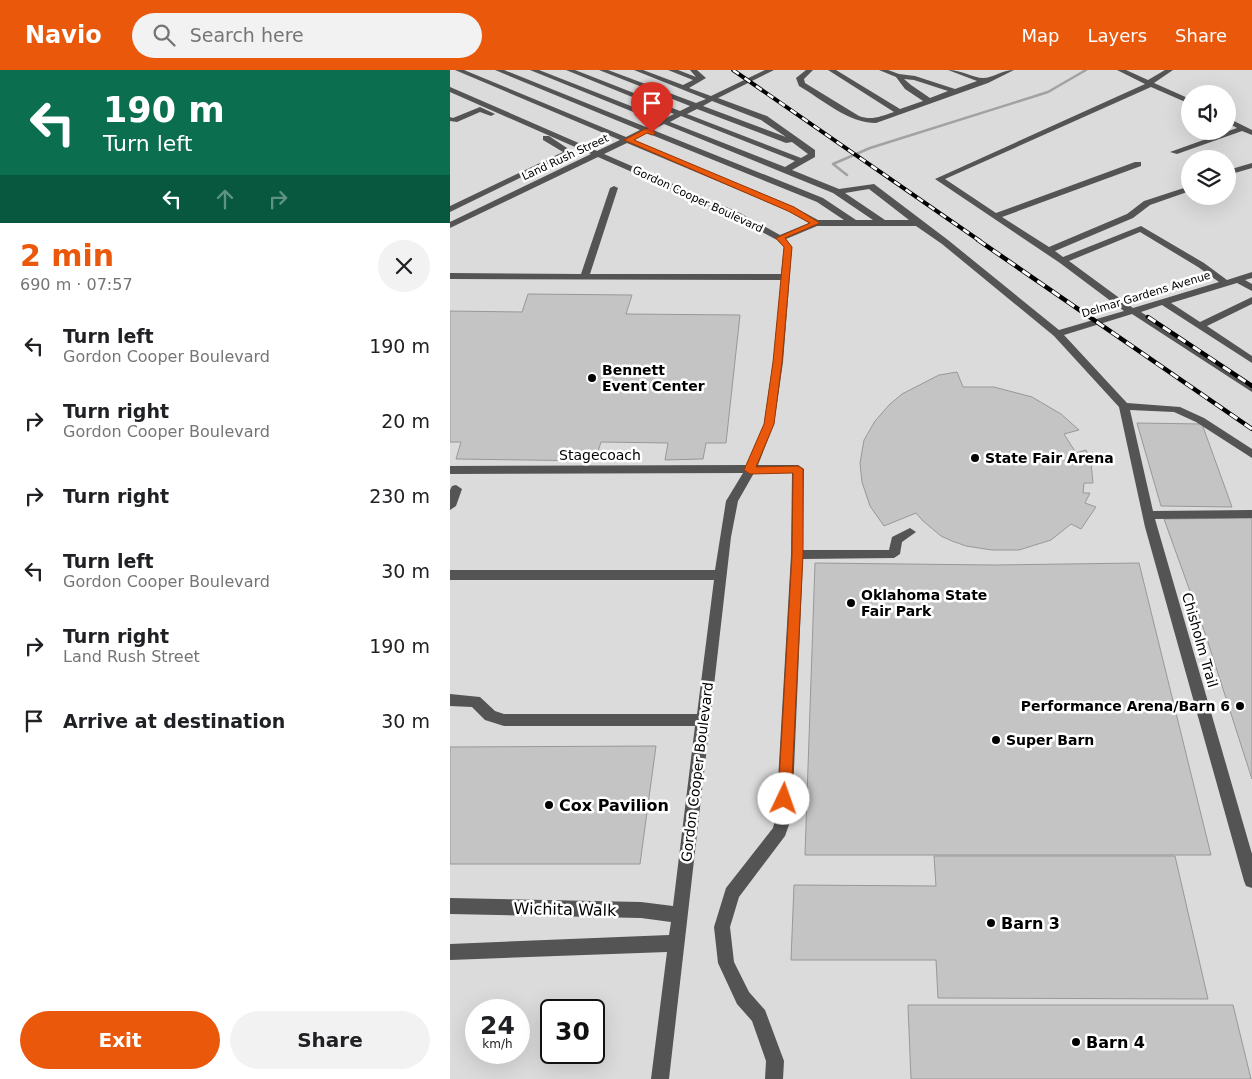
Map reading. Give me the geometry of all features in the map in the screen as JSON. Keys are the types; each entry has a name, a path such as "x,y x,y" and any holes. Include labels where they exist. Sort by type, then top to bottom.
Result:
{"street":[{"name":"Gordon Cooper Boulevard","path":"458,70 791,209 816,223"},
{"path":"498,70 820,200 854,223"},
{"path":"471,98 535,70 838,192 883,223"},
{"path":"569,70 801,161"},
{"path":"602,70 792,143 798,142"},
{"path":"637,70 764,118 813,153 786,170"},
{"path":"671,70 698,80"},
{"path":"684,88 698,80 701,76 693,70"},
{"name":"Land Rush Street","path":"450,225 601,155 771,70"},
{"path":"810,70 800,78 802,84 856,118 865,121 876,121 1011,70"},
{"path":"831,70 899,112"},
{"path":"882,70 898,76 915,78 955,92"},
{"path":"951,70 985,81"},
{"path":"1120,70 1181,98"},
{"path":"1170,70 1150,82 1148,86 939,179 1063,261 1132,311 1252,389"},
{"path":"898,76 908,87 929,101"},
{"name":"Gordon Cooper Boulevard","path":"450,89 737,215 780,238 788,247 778,362 769,424 750,470 732,501 720,575 660,1079"},
{"path":"450,119 454,120 480,109 548,139 568,152 450,208"},
{"path":"1236,124 1252,133"},
{"path":"1174,152 1243,128"},
{"path":"450,232 601,155"},
{"path":"996,216 1138,164"},
{"path":"1236,170 1252,165"},
{"path":"838,192 870,186 945,242 1062,336 1124,406 1176,409 1211,427 1252,454"},
{"path":"585,276 614,188"},
{"path":"1048,251 1130,216 1147,204 1181,191"},
{"path":"780,238 816,223 918,223"},
{"path":"1063,261 1070,256 1141,229 1201,265 1226,283"},
{"name":"Delmar Gardens Avenue","path":"1062,336 1132,311 1252,275"},
{"path":"450,276 784,277"},
{"path":"1237,279 1252,288"},
{"path":"1199,326 1252,300"},
{"path":"1162,302 1252,360"},
{"name":"Chisholm Trail","path":"1124,406 1148,514 1252,881"},
{"path":"750,470 798,469 797,555 784,816 780,831 732,893 722,927 726,963 743,998 759,1016 775,1061 774,1079"},
{"name":"Stagecoach","path":"450,470 750,470"},
{"path":"450,506 456,489"},
{"path":"1148,514 1252,514"},
{"path":"797,555 894,554 896,540 910,532"},
{"path":"450,575 720,575"},
{"path":"450,700 475,701 490,716 504,720 703,720"},
{"name":"Wichita Walk","path":"450,906 641,910 680,915"},
{"path":"450,952 676,943"}],"shaded area":[{"name":"Oklahoma State Fair Park","path":"450,70 1252,70 1252,1079 450,1079"}],"building":[{"name":"Bennett Event Center","path":"528,294 632,295 626,314 740,315 726,443 706,443 703,459 665,460 668,443 601,442 595,461 456,459 461,442 450,442 450,311 522,312"},
{"name":"State Fair Arena","path":"957,372 963,387 994,387 1032,397 1061,414 1079,430 1064,434 1076,453 1086,450 1091,463 1093,483 1084,483 1083,493 1090,493 1085,503 1096,507 1081,529 1071,524 1051,540 1019,550 992,550 966,546 941,536 916,513 884,526 870,506 862,482 860,463 864,440 875,421 902,394 939,375"},
{"path":"1137,423 1202,424 1232,507 1161,506"},
{"name":"Performance Arena/Barn 6","path":"1252,518 1252,779 1205,633 1164,519"},
{"name":"Super Barn","path":"815,563 994,565 1139,563 1211,855 805,855"},
{"name":"Cox Pavilion","path":"656,746 640,864 450,864 450,747"},
{"name":"Barn 3","path":"934,856 1175,856 1208,999 938,998 936,960 791,960 794,885 936,886"},
{"name":"Barn 4","path":"908,1005 1233,1005 1251,1079 911,1079"}],"waterway":[{"path":"847,175 833,164 870,148 1048,92 1086,70"}],"railway":[{"path":"733,70 980,241"},
{"path":"978,240 1252,429"},
{"path":"1148,317 1252,386"}],"place":[{"name":"Bennett Event Center","path":"592,378"},
{"name":"State Fair Arena","path":"975,458"},
{"name":"Oklahoma State Fair Park","path":"851,603"},
{"name":"Performance Arena/Barn 6","path":"1240,706"},
{"name":"Super Barn","path":"996,740"},
{"name":"Cox Pavilion","path":"549,805"},
{"name":"Barn 3","path":"991,923"},
{"name":"Barn 4","path":"1076,1042"}],"route":[{"path":"652,133 647,131 628,140 791,209 816,223 780,238 786,242 788,247 778,362 769,424 750,470 798,469 797,555 784,799"}]}
